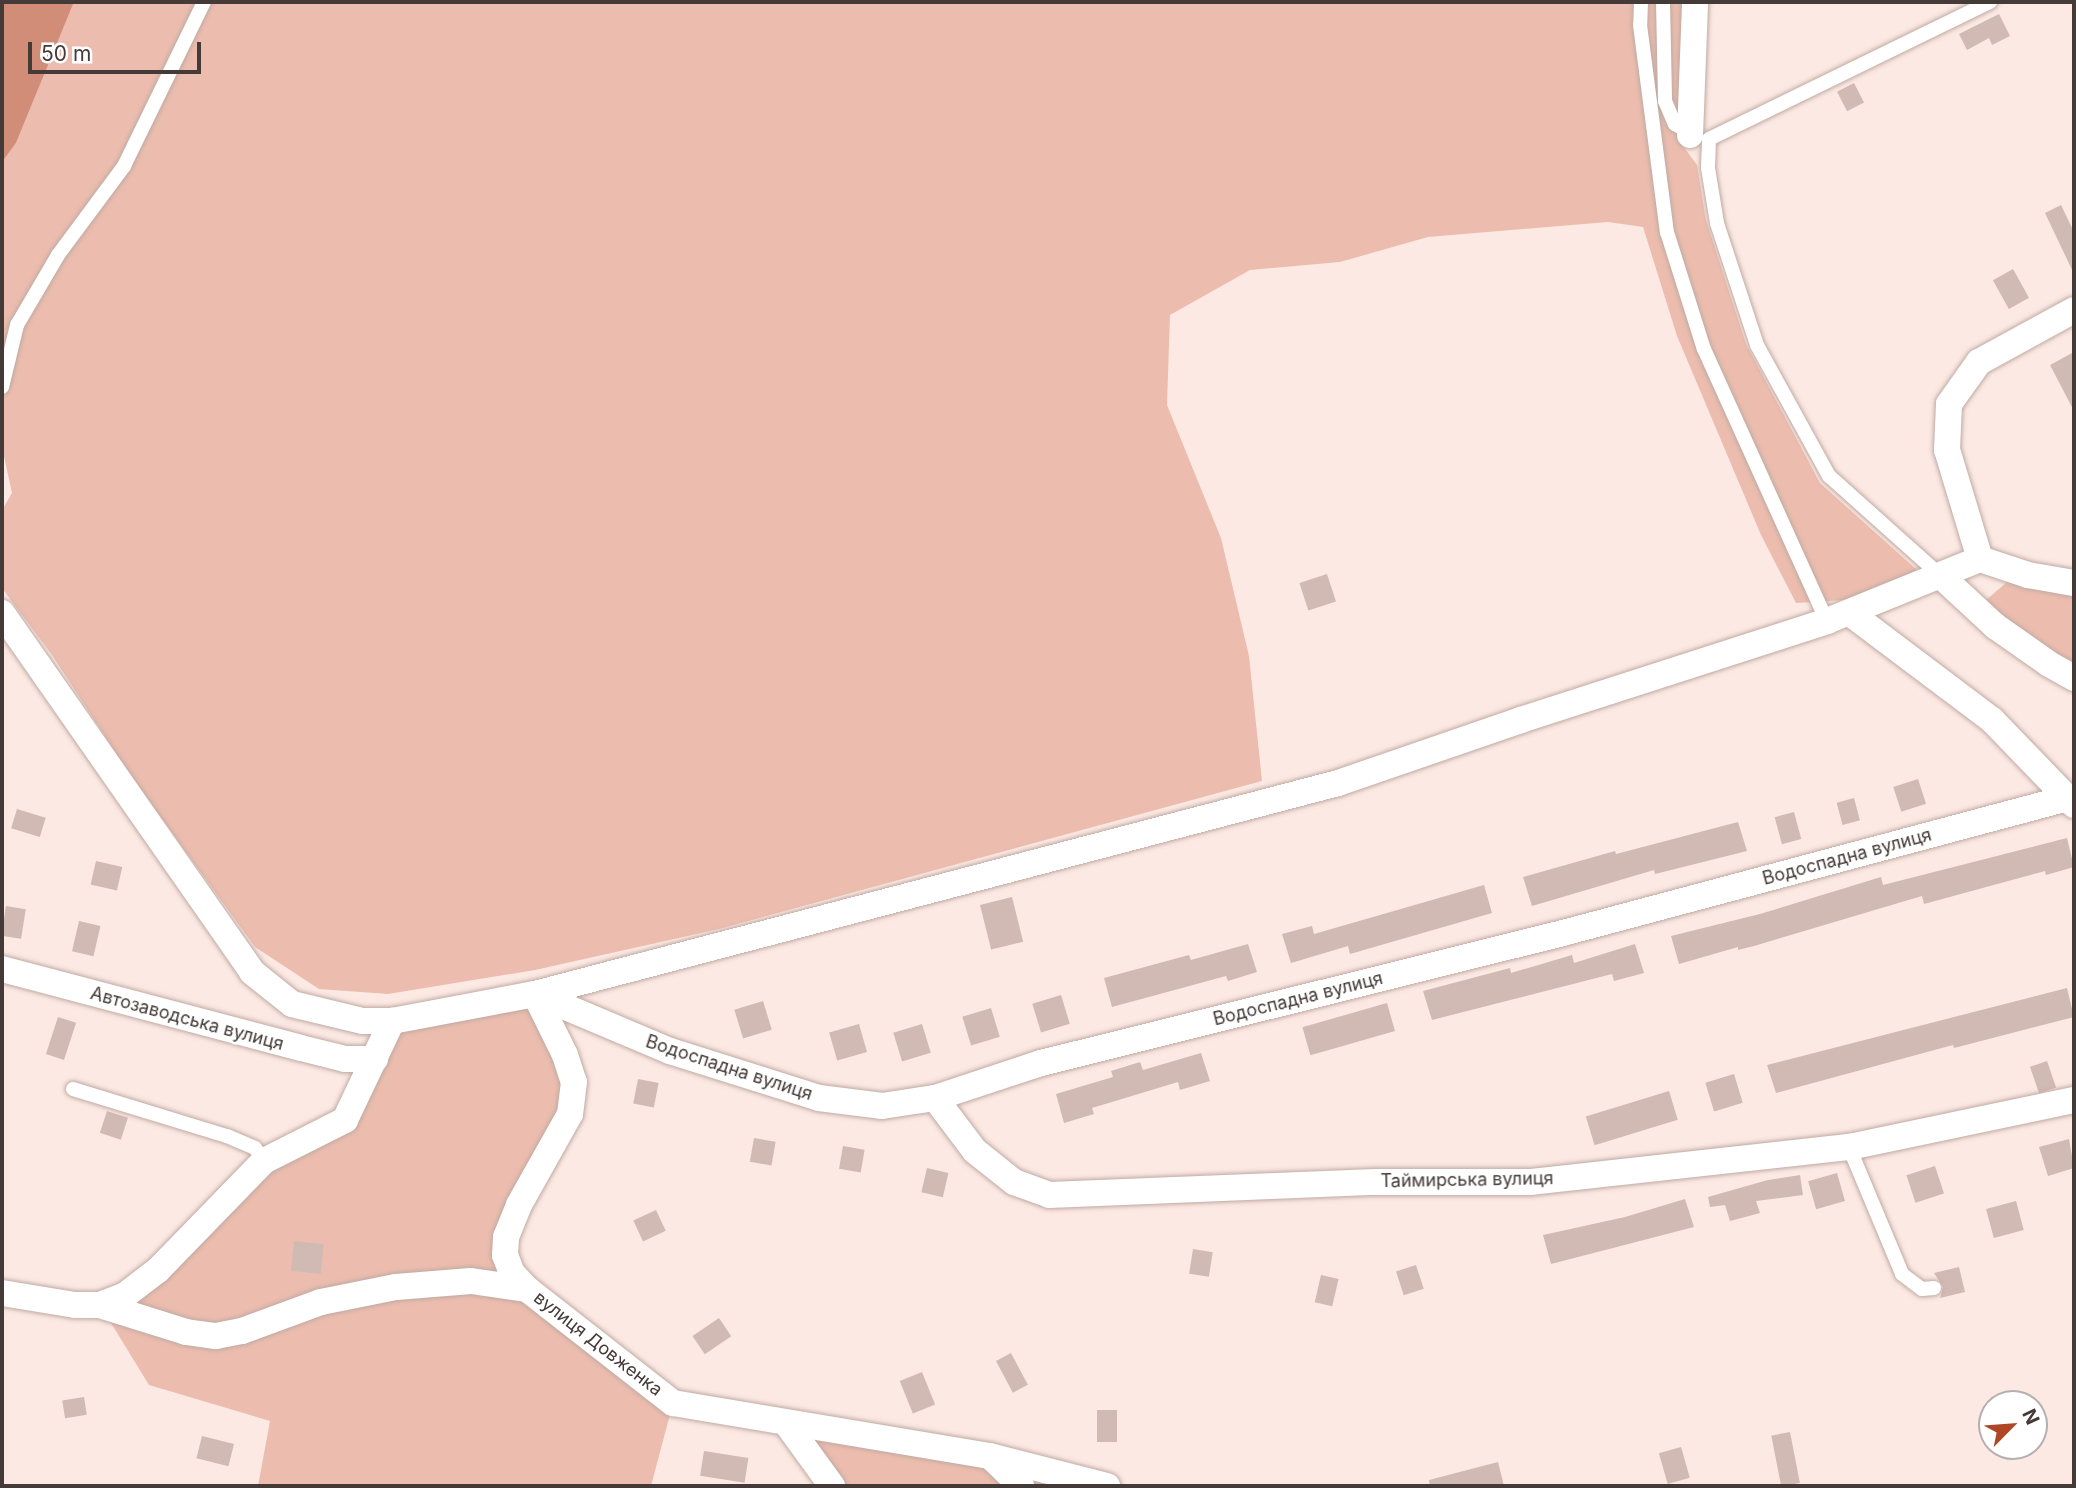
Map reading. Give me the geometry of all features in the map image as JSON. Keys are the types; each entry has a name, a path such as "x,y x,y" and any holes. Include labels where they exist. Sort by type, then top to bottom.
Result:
{"street":[{"path":"1695,2 1700,137"},
{"path":"1980,559 1947,450 1949,404 1979,362 2074,310"},
{"path":"2,613 253,972 292,1004 363,1021 392,1021 535,994 1338,783 1521,720 1839,617 1980,559 2028,575 2074,583"},
{"path":"1941,576 1995,626 2074,678"},
{"path":"1839,617 1993,720 2071,802"},
{"name":"Водоспадна вулиця","path":"535,994 670,1051 819,1098 883,1106 935,1098 1041,1063 1563,933 2071,802"},
{"name":"Автозаводська вулиця","path":"2,969 345,1059 375,1059"},
{"name":"вулиця Довженка","path":"535,994 565,1055 574,1082 570,1114 519,1205 506,1237 505,1255 512,1273 527,1289 673,1403 787,1424 990,1455 1107,1486"},
{"path":"100,1305 124,1296 158,1270 264,1161 345,1120 392,1021"},
{"name":"Таймирська вулиця","path":"935,1098 975,1151 1014,1181 1049,1195 1376,1182 1531,1182 1849,1147 2074,1100"},
{"path":"2,1293 75,1305 100,1305 186,1332 216,1336 242,1331 321,1301 396,1287 471,1281 527,1289"},
{"path":"787,1424 832,1486"},
{"path":"990,1455 1021,1486"}],"lane":[{"path":"2,387 17,325 58,255 124,166 204,2"},
{"path":"1641,2 1640,25 1667,232 1704,349 1839,617"},
{"path":"1663,2 1665,101 1675,124 1700,137 1717,223 1757,345 1829,476 1941,576"},
{"path":"1700,137 1990,2"},
{"path":"73,1089 227,1136 255,1148 264,1161"},
{"path":"1849,1147 1902,1274 1922,1289 1934,1288"}],"shaded area":[{"path":"2,2 74,2 16,143 2,162"},
{"path":"74,2 1688,2 1683,146 1697,165 1706,220 1746,344 1820,483 1917,570 1914,580 1844,600 1796,603 1761,535 1677,336 1643,227 1608,222 1428,237 1340,262 1250,270 1170,315 1167,405 1221,538 1249,656 1262,781 719,929 535,970 388,994 319,989 255,947 131,776 52,655 2,588 2,510 12,493 2,447 2,162 16,143"},
{"path":"2007,582 2074,589 2074,669 2053,659 1985,601"},
{"path":"535,994 574,1082 506,1255 673,1403 651,1486 258,1486 270,1421 149,1385 100,1305 264,1161 345,1120 392,1021"},
{"path":"787,1425 1107,1486 832,1486"}],"building":[{"path":"1999,14 2010,36 1992,45 1989,38 1967,50 1959,34"},
{"path":"1854,83 1864,103 1847,111 1837,92"},
{"path":"2061,205 2074,232 2074,274 2045,213"},
{"path":"2013,269 2029,298 2009,309 1993,280"},
{"path":"2074,352 2074,411 2050,365"},
{"path":"1327,574 1336,602 1308,611 1299,583"},
{"path":"1918,779 1926,804 1901,812 1893,787"},
{"path":"1854,798 1860,820 1843,825 1837,803"},
{"path":"17,809 46,818 40,837 11,828"},
{"path":"1794,812 1801,839 1782,844 1775,817"},
{"path":"1738,822 1747,851 1655,874 1654,870 1532,906 1523,877 1615,851 1616,854"},
{"path":"2067,838 2074,867 2046,875 2045,871 1924,904 1922,896 1754,946 1738,950 1738,947 1679,964 1671,936 1760,914 1881,877 1883,885"},
{"path":"96,861 122,867 117,890 91,884"},
{"path":"1484,885 1492,913 1350,954 1348,946 1291,963 1282,934 1312,926 1314,934"},
{"path":"1012,897 1023,942 991,950 980,905"},
{"path":"6,906 26,909 21,939 2,936"},
{"path":"79,921 100,926 93,956 72,951"},
{"path":"1248,944 1257,972 1228,981 1226,976 1112,1007 1104,978 1189,955 1191,960"},
{"path":"1635,944 1644,973 1614,981 1612,974 1432,1020 1423,991 1510,968 1511,973 1572,955 1574,963"},
{"path":"2067,988 2074,1017 1954,1048 1953,1045 1776,1093 1767,1065"},
{"path":"1061,995 1070,1024 1041,1032 1032,1004"},
{"path":"763,1001 772,1030 743,1038 734,1010"},
{"path":"1387,1003 1395,1031 1310,1055 1302,1027"},
{"path":"991,1008 1000,1037 971,1045 962,1017"},
{"path":"58,1017 76,1023 64,1060 46,1054"},
{"path":"859,1024 867,1052 837,1060 829,1033"},
{"path":"922,1024 931,1053 902,1061 893,1033"},
{"path":"1201,1053 1210,1081 1180,1090 1178,1082 1092,1108 1094,1114 1064,1123 1056,1094 1113,1077 1111,1071 1140,1062 1143,1070"},
{"path":"2047,1061 2056,1087 2039,1093 2030,1067"},
{"path":"1734,1074 1743,1103 1714,1111 1705,1083"},
{"path":"638,1079 659,1083 654,1108 633,1104"},
{"path":"1669,1091 1678,1120 1595,1145 1586,1116"},
{"path":"107,1111 128,1118 121,1140 100,1133"},
{"path":"754,1138 776,1142 771,1165 750,1162"},
{"path":"2069,1139 2074,1168 2048,1176 2039,1147"},
{"path":"843,1146 865,1150 861,1172 839,1169"},
{"path":"1935,1166 1944,1194 1915,1203 1906,1175"},
{"path":"927,1168 948,1173 943,1197 921,1192"},
{"path":"1837,1173 1845,1201 1816,1209 1808,1181"},
{"path":"1800,1175 1803,1195 1756,1201 1760,1213 1730,1221 1725,1205 1710,1207 1708,1197 1768,1180"},
{"path":"1685,1199 1694,1227 1551,1264 1543,1235 1625,1217"},
{"path":"2016,1201 2024,1230 1994,1238 1986,1209"},
{"path":"656,1210 666,1231 643,1241 633,1221"},
{"path":"294,1241 324,1244 321,1274 291,1271"},
{"path":"1193,1249 1213,1252 1209,1277 1189,1274"},
{"path":"1416,1265 1424,1289 1404,1295 1396,1271"},
{"path":"1959,1267 1965,1292 1940,1298 1943,1287 1934,1273"},
{"path":"1321,1275 1339,1279 1332,1306 1315,1302"},
{"path":"719,1318 731,1336 705,1354 692,1336"},
{"path":"1011,1353 1028,1385 1013,1393 996,1361"},
{"path":"922,1372 935,1404 913,1413 900,1381"},
{"path":"84,1397 87,1415 65,1418 62,1400"},
{"path":"1097,1410 1117,1410 1117,1442 1097,1442"},
{"path":"1790,1432 1800,1483 1781,1486 1771,1436"},
{"path":"202,1436 234,1444 228,1466 196,1458"},
{"path":"1681,1447 1690,1478 1668,1484 1659,1453"},
{"path":"704,1451 748,1458 745,1483 700,1476"},
{"path":"1498,1462 1504,1486 1430,1486 1429,1480"}]}
